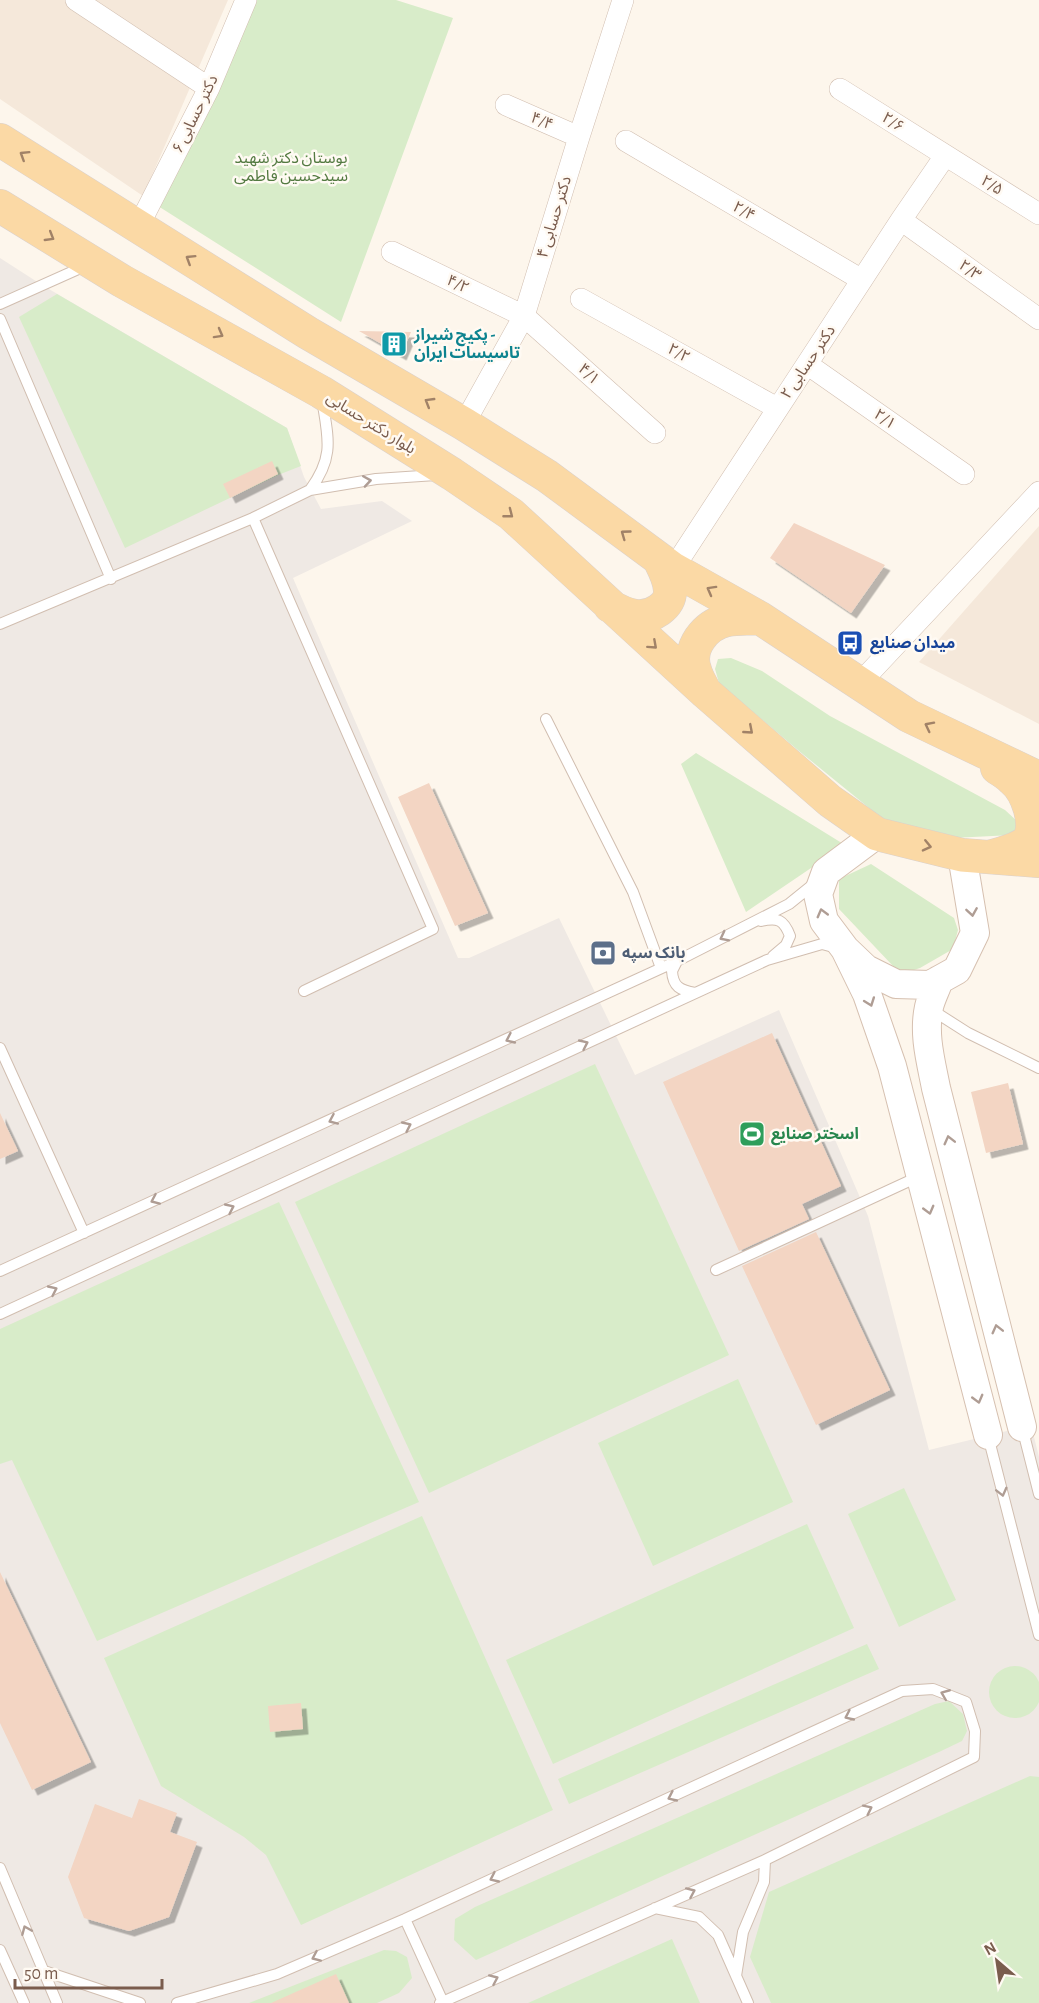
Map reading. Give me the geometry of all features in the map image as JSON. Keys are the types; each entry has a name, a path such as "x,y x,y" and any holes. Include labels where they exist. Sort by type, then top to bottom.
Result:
{"main road":[{"path":"0,140 308,333 464,424 547,476 666,564 760,618 834,665 909,717 1039,778"},
{"name":"بلوار دکتر حسابی","path":"0,206 93,262 321,392 511,514 705,692"},
{"path":"479,492 506,450"},
{"path":"608,605 639,617 653,615 664,607 669,599 670,588 666,564"},
{"path":"760,618 728,620 715,624 704,633 695,649 693,660 695,670 705,692 830,801 877,834 974,856 1039,861"},
{"path":"964,744 1014,780 1029,801 1035,828 1029,840 1015,850 974,856"}],"street":[{"path":"76,0 209,88"},
{"name":"۶ دکتر حسابی","path":"138,227 209,88 246,0"},
{"name":"دکتر حسابی ۴","path":"464,424 524,316 623,0"},
{"name":"۲/۶","path":"840,89 945,156"},
{"name":"۴/۴","path":"506,105 579,137"},
{"name":"۲/۴","path":"626,141 862,280"},
{"name":"۲/۵","path":"945,156 1039,214"},
{"name":"دکتر حسابی ۲","path":"666,564 777,408 945,156"},
{"name":"۲/۳","path":"901,220 1039,319"},
{"name":"۴/۲","path":"392,252 524,316"},
{"name":"۲/۲","path":"581,299 777,408"},
{"name":"۴/۱","path":"524,316 655,432"},
{"name":"۲/۱","path":"807,364 964,474"},
{"path":"859,684 1039,492"},
{"path":"877,834 826,872 818,894 824,921 846,949 866,969 896,984 930,985 957,970 975,933 974,856"},
{"path":"846,949 867,994 892,1066 988,1435"},
{"path":"939,980 929,1008 927,1032 936,1088 1022,1427"}],"lane":[{"path":"0,303 93,262"},
{"path":"0,319 111,579"},
{"path":"310,490 321,475 328,455 321,392"},
{"path":"0,624 253,518 310,490 376,479 452,474"},
{"path":"253,518 433,929 304,991"},
{"path":"546,719 633,892 661,968"},
{"path":"0,1271 677,961 789,904 826,872"},
{"path":"751,923 772,918 781,921 787,928 790,936 786,945 771,958"},
{"path":"0,1314 771,958 822,944 846,949"},
{"path":"677,961 672,971 676,986 681,990 695,993"},
{"path":"929,1008 968,1033 1039,1068"},
{"path":"0,1048 84,1233"},
{"path":"716,1269 920,1176"},
{"path":"1022,1427 1039,1494"},
{"path":"988,1435 1039,1635"},
{"path":"177,2003 277,1974 405,1919 902,1691 933,1689 966,1702 975,1731 974,1757 765,1860 441,2002 405,1919"},
{"path":"736,1976 743,1932 764,1882 765,1860"},
{"path":"0,1869 57,2003"},
{"path":"655,1908 699,1917 718,1935 748,2003"},
{"path":"0,1950 24,2003"},
{"path":"44,1971 140,2003"}],"shaded area":[{"path":"0,0 228,0 143,196 0,99"},
{"path":"0,258 42,285 287,428 304,477 321,509 382,501 412,521 293,578 458,958 469,958 559,918 635,1075 779,1010 868,1216 929,1450 1031,1425 1039,1457 1039,2003 0,2003"},
{"path":"1039,526 1039,724 919,662"}],"green space":[{"name":"بوستان دکتر شهید سیدحسین فاطمی","path":"256,0 396,0 453,18 341,322 158,206"},
{"path":"57,294 287,428 301,466 125,548 19,317"},
{"path":"731,658 762,671 830,716 1005,810 1019,823 1013,835 952,838 890,825 719,683 715,669 718,659"},
{"path":"696,753 845,845 746,912 681,764"},
{"path":"871,864 954,918 958,930 953,949 920,968 902,974 893,966 839,909 839,879"},
{"path":"595,1064 729,1355 429,1493 295,1202"},
{"path":"279,1202 419,1502 97,1641 12,1460 0,1464 0,1329"},
{"path":"738,1379 793,1502 653,1566 598,1443"},
{"path":"904,1488 956,1600 899,1627 848,1514"},
{"path":"422,1516 553,1810 301,1925 266,1855 244,1837 161,1786 104,1658"},
{"path":"807,1524 854,1628 553,1764 506,1660"},
{"path":"867,1644 879,1669 569,1804 558,1779"},
{"path":"1010,1666 1020,1666 1034,1673 1041,1692 1034,1711 1020,1718 1010,1718 1000,1714 993,1707 989,1697 989,1687 993,1677 1000,1670"},
{"path":"949,1701 963,1714 967,1731 962,1741 476,1960 454,1940 455,1919 475,1907 935,1704"},
{"path":"1030,1776 1039,1777 1039,2003 771,2003 750,1957 769,1892"},
{"path":"672,1939 700,2003 528,2003"},
{"path":"384,1950 396,1951 407,1957 412,1978 399,1993 377,2003 249,2003"}],"building":[{"name":"پکیج شیراز - تاسیسات ایران","path":"359,331 411,332 401,355"},
{"path":"272,461 278,474 230,498 223,484"},
{"path":"794,523 885,565 851,613 770,558"},
{"path":"429,783 488,913 455,926 398,797"},
{"name":"اسختر صنایع","path":"772,1033 841,1186 802,1204 809,1219 739,1251 663,1082"},
{"path":"1008,1083 1023,1144 986,1153 971,1092"},
{"path":"0,1113 18,1151 0,1159"},
{"path":"816,1232 890,1390 816,1425 742,1266"},
{"path":"0,1572 91,1762 32,1790 0,1723"},
{"path":"301,1703 303,1729 270,1732 268,1706"},
{"path":"139,1799 177,1813 170,1832 197,1842 169,1917 129,1931 84,1918 68,1877 95,1804 132,1818"},
{"path":"336,1974 349,2003 271,2003"}],"place":[{"name":"پکیج شیراز - تاسیسات ایران","path":"394,344"},
{"name":"میدان صنایع","path":"850,643"},
{"name":"بانک سپه","path":"603,953"},
{"name":"اسختر صنایع","path":"752,1134"}]}
